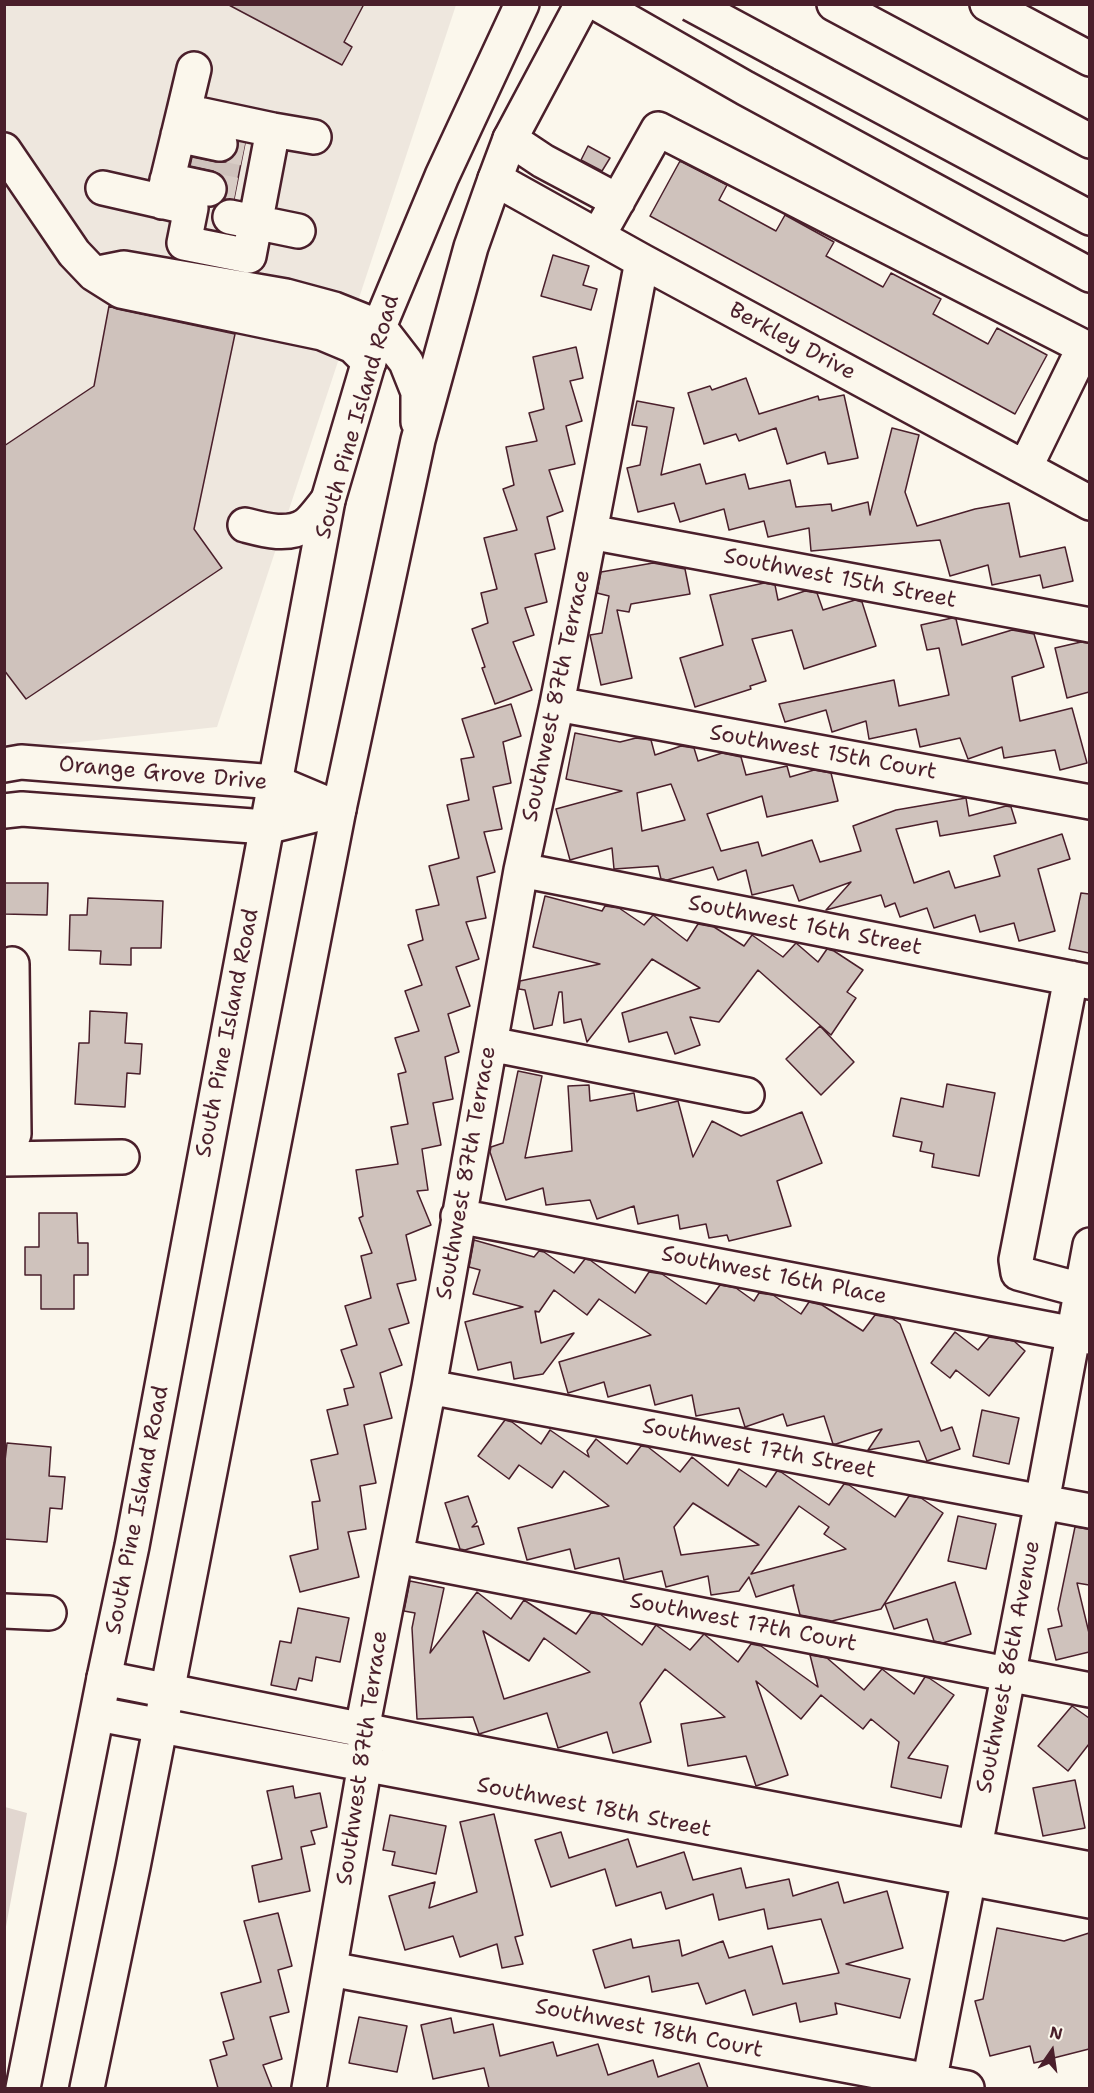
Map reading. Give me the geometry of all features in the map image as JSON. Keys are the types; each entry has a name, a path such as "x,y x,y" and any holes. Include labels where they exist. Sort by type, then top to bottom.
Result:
{"main road":[{"name":"South Pine Island Road","path":"23,2088 132,1546 328,500 380,327 442,176 522,4"},
{"path":"87,2088 339,809 418,440 471,248 510,139 582,4"},
{"path":"598,4 745,88 1089,275"},
{"path":"691,4 1089,218"},
{"path":"708,4 708,41 745,88"},
{"path":"834,4 1089,141"},
{"path":"987,4 1089,59"},
{"path":"194,69 181,123 212,202"},
{"path":"181,123 251,144 314,137"},
{"path":"181,123 251,144"},
{"path":"598,236 658,129 1087,348 1025,468"},
{"path":"510,139 543,161 618,201"},
{"path":"212,202 251,144"},
{"path":"4,150 74,253 94,274 121,291 322,333 353,346 369,362"},
{"name":"Berkley Drive","path":"495,179 1089,503"},
{"path":"103,188 212,202 298,231"},
{"name":"Southwest 87th Terrace","path":"309,2088 365,1764 365,1714 429,1387 521,870 557,704 642,261"},
{"path":"94,274 124,268 286,296 334,309 380,327 406,362 418,392 418,440"},
{"path":"245,525 270,532 291,530 306,525 328,500"},
{"name":"Southwest 15th Street","path":"590,532 1089,625"},
{"name":"Southwest 15th Court","path":"557,704 1089,802"},
{"name":"Orange Grove Drive","path":"4,765 21,762 275,782 339,809"},
{"name":"Orange Grove Drive","path":"4,811 22,809 266,826 339,809"},
{"name":"Southwest 16th Street","path":"521,870 1080,980"},
{"path":"12,964 9,1124 14,1134 4,1158 122,1157"},
{"path":"1080,980 1016,1260 1018,1273 1081,1290"},
{"path":"490,1044 747,1095"},
{"name":"Southwest 16th Place","path":"458,1216 1081,1335"},
{"name":"Southwest 86th Avenue","path":"928,2085 1042,1502 1081,1335 1081,1290 1089,1245"},
{"name":"Southwest 17th Street","path":"429,1387 1089,1511"},
{"name":"Southwest 17th Court","path":"396,1556 1089,1690"},
{"path":"4,1611 49,1613"},
{"name":"Southwest 18th Street","path":"104,1678 365,1731 970,1863 1089,1901"},
{"name":"Southwest 18th Street","path":"98,1714 365,1764 970,1863 1089,1869"},
{"name":"Southwest 18th Court","path":"330,1969 928,2085 967,2088"}],"shaded area":[{"path":"4,5 456,5 217,727 5,750"},
{"path":"4,1807 27,1813 5,1932"}],"building":[{"path":"227,4 364,4 344,42 352,47 342,65"},
{"path":"238,142 245,143 234,199 224,199 227,184 222,176 213,171 190,166 192,157 226,162 234,156"},
{"path":"588,146 610,158 602,171 581,160"},
{"path":"680,161 727,185 719,200 776,231 785,215 834,242 826,256 883,287 891,273 941,299 933,314 988,344 997,328 1047,355 1015,414 650,216"},
{"path":"553,255 589,266 583,285 597,289 591,310 541,296"},
{"path":"109,306 235,334 194,529 222,568 26,699 4,670 4,446 94,386"},
{"path":"576,347 583,378 570,381 582,421 566,426 575,464 549,470 563,511 547,517 555,549 535,554 547,602 525,608 534,635 513,642 532,690 495,704 482,668 485,667 472,629 488,623 481,593 497,589 484,538 517,530 503,489 514,485 506,447 537,441 529,413 544,409 533,357"},
{"path":"746,378 759,414 818,396 819,400 844,395 858,458 828,464 825,452 787,464 776,428 739,441 736,434 704,444 688,393 710,386 712,390"},
{"path":"637,401 674,408 661,475 700,464 706,484 745,474 749,489 790,480 796,507 831,504 832,511 868,502 870,515 892,428 919,435 905,492 917,526 975,509 1009,503 1020,557 1065,547 1073,581 1043,588 1040,575 992,585 988,565 950,576 940,540 811,551 809,528 768,537 764,521 729,530 724,509 680,522 674,503 638,512 627,468 640,465 647,427 632,425"},
{"path":"653,563 685,569 690,594 631,604 629,612 617,610 632,678 601,685 590,635 602,633 609,596 597,593 601,572"},
{"path":"764,583 775,585 778,600 805,591 817,593 823,610 855,600 862,602 876,646 804,669 792,630 752,639 766,681 750,686 751,689 695,707 680,658 723,645 710,595"},
{"path":"956,619 962,645 1012,630 1034,634 1044,667 1012,677 1020,721 1072,708 1087,763 1060,770 1055,750 1004,758 1002,747 968,759 960,738 920,747 916,729 869,739 866,721 832,732 826,710 785,722 779,704 894,680 899,706 949,695 939,648 927,650 921,625"},
{"path":"1081,642 1089,643 1089,692 1067,698 1055,648"},
{"path":"511,704 521,736 503,742 511,783 493,787 502,829 484,832 495,872 477,877 486,918 466,922 479,959 456,967 470,1006 448,1014 459,1052 445,1057 453,1099 433,1103 441,1145 422,1149 428,1190 417,1191 431,1225 406,1235 416,1280 397,1284 409,1323 389,1329 402,1365 380,1373 392,1418 364,1425 376,1483 360,1486 366,1529 348,1532 359,1577 300,1592 290,1556 318,1549 312,1502 320,1501 311,1460 338,1454 327,1410 348,1405 344,1389 354,1387 341,1350 357,1345 345,1306 371,1298 361,1256 372,1253 359,1218 363,1216 356,1170 398,1164 391,1127 408,1124 398,1074 406,1072 395,1038 419,1031 405,991 422,985 408,945 423,940 416,910 439,905 429,866 459,858 447,805 469,800 461,759 474,757 462,719"},
{"path":"575,733 620,742 636,738 651,740 655,755 681,746 694,748 698,761 722,753 741,757 746,775 787,766 790,777 814,770 831,773 838,801 767,817 762,796 707,814 721,851 758,842 762,856 812,840 820,862 861,851 853,826 896,810 966,798 969,816 1006,806 1011,807 1016,823 940,836 937,821 896,829 914,883 949,871 955,888 1000,876 994,856 1062,834 1070,859 1038,869 1055,931 1019,941 1014,923 980,932 975,915 934,928 927,908 900,917 895,903 885,907 881,895 826,910 851,882 799,901 793,885 752,895 746,870 718,880 713,867 667,880 661,879 658,866 614,869 612,848 570,860 556,809 622,791 566,779","holes":["671,784 685,820 642,831 637,793"]},
{"path":"4,883 48,883 47,915 4,914"},
{"path":"1081,893 1089,894 1089,953 1069,949"},
{"path":"545,896 602,911 605,906 619,908 644,925 653,915 687,941 698,924 714,927 744,946 752,935 783,957 796,943 818,962 827,949 834,951 863,970 847,992 856,998 831,1035 758,970 719,1022 690,1017 700,1045 675,1054 667,1032 629,1042 622,1013 700,988 652,959 587,1042 581,1019 564,1023 562,992 559,992 552,1025 534,1029 525,990 519,989 520,981 600,964 533,947"},
{"path":"88,898 163,901 161,948 131,948 131,965 100,964 101,951 69,950 70,915 87,915"},
{"path":"90,1011 127,1013 125,1043 142,1044 140,1074 127,1073 125,1107 75,1104 79,1043 89,1043"},
{"path":"820,1026 854,1062 821,1095 786,1059"},
{"path":"518,1071 542,1076 525,1158 572,1151 568,1086 589,1085 590,1101 634,1093 637,1111 678,1101 693,1157 712,1121 741,1136 802,1112 822,1163 777,1181 791,1226 729,1241 727,1235 709,1238 706,1224 680,1229 678,1215 638,1224 634,1206 597,1219 590,1200 546,1205 543,1188 506,1200 490,1152 491,1147 503,1143"},
{"path":"947,1084 995,1093 979,1176 932,1167 934,1154 920,1151 922,1142 893,1136 901,1098 943,1107"},
{"path":"39,1213 77,1213 78,1243 88,1243 88,1275 74,1275 74,1309 41,1309 41,1275 25,1275 25,1247 39,1247"},
{"path":"474,1240 534,1257 539,1251 544,1252 574,1273 585,1259 590,1260 635,1293 649,1272 662,1274 706,1304 720,1285 736,1288 754,1301 759,1293 773,1295 801,1314 809,1302 822,1305 863,1331 875,1315 892,1318 900,1324 941,1431 952,1427 960,1449 927,1461 919,1441 868,1450 882,1429 833,1444 824,1416 787,1426 783,1414 745,1427 739,1408 696,1416 692,1395 655,1405 650,1385 608,1397 604,1382 568,1393 559,1362 651,1335 599,1299 587,1315 554,1290 539,1312 535,1311 541,1343 574,1333 543,1374 514,1379 511,1362 478,1370 465,1322 523,1307 473,1294 480,1270 469,1267"},
{"path":"955,1332 978,1350 989,1337 1014,1341 1025,1351 989,1396 956,1370 950,1378 931,1363"},
{"path":"982,1410 1019,1418 1009,1464 973,1456"},
{"path":"505,1420 512,1422 541,1444 550,1430 589,1457 587,1451 596,1439 627,1464 641,1446 648,1447 680,1472 692,1457 728,1486 739,1469 766,1487 777,1471 829,1505 844,1484 849,1485 895,1517 909,1496 921,1498 943,1513 881,1609 832,1621 800,1615 794,1585 756,1597 749,1577 739,1591 711,1595 708,1576 666,1587 662,1571 624,1580 619,1558 575,1569 570,1549 527,1560 518,1528 609,1506 564,1471 552,1488 519,1465 509,1479 478,1456","holes":["693,1503 759,1545 681,1555 674,1527","799,1506 829,1527 824,1534 846,1549 751,1574"]},
{"path":"7,1443 51,1447 49,1476 65,1477 62,1509 50,1508 47,1542 4,1539 4,1470"},
{"path":"468,1496 477,1522 472,1527 478,1526 484,1544 465,1550 460,1549 445,1503"},
{"path":"958,1516 996,1524 986,1569 948,1561"},
{"path":"1075,1527 1089,1529 1089,1585 1077,1583 1089,1633 1089,1652 1056,1660 1048,1629 1062,1626 1058,1609"},
{"path":"410,1581 444,1588 430,1653 477,1592 511,1619 524,1600 576,1634 591,1613 600,1614 642,1645 656,1625 690,1650 704,1634 738,1662 751,1644 761,1646 818,1687 810,1655 827,1658 864,1690 882,1669 914,1694 925,1677 929,1678 954,1695 908,1758 948,1766 941,1798 891,1787 899,1742 871,1719 863,1729 821,1695 801,1719 756,1681 788,1775 756,1786 746,1756 688,1766 681,1724 725,1717 665,1669 640,1703 651,1742 613,1753 607,1732 558,1748 547,1713 479,1734 473,1717 417,1719 412,1628 415,1613 404,1611","holes":["483,1631 529,1661 544,1638 590,1672 504,1699"]},
{"path":"955,1582 971,1634 943,1643 934,1641 927,1619 894,1629 885,1604"},
{"path":"298,1608 349,1618 340,1662 316,1657 312,1681 299,1678 296,1690 271,1685 280,1641 291,1643"},
{"path":"1072,1706 1089,1718 1089,1744 1068,1771 1038,1746"},
{"path":"1075,1780 1085,1828 1043,1836 1033,1788"},
{"path":"293,1786 295,1798 320,1793 327,1827 311,1831 315,1844 301,1847 310,1891 259,1902 252,1866 282,1859 267,1791"},
{"path":"494,1814 523,1935 515,1937 523,1964 502,1968 497,1944 460,1957 453,1936 405,1950 389,1896 435,1882 429,1908 477,1892 460,1822"},
{"path":"390,1815 446,1826 436,1874 392,1865 395,1852 383,1850"},
{"path":"561,1832 569,1858 628,1839 637,1867 684,1852 693,1880 741,1868 746,1888 789,1879 793,1896 838,1882 844,1903 887,1891 903,1948 846,1964 910,1979 900,2018 835,2003 837,2014 800,2022 796,2003 753,2015 745,1990 706,2004 698,1983 652,1992 649,1976 605,1988 593,1950 631,1939 633,1948 679,1940 682,1956 723,1941 729,1958 772,1946 783,1984 839,1973 821,1919 768,1929 764,1909 719,1920 713,1894 666,1909 661,1892 616,1906 605,1869 551,1887 535,1840"},
{"path":"278,1913 292,1966 278,1970 289,2012 270,2017 282,2059 263,2065 272,2088 218,2088 210,2060 227,2055 223,2042 234,2039 221,1993 261,1982 244,1921"},
{"path":"997,1928 1064,1941 1089,1933 1089,2049 1034,2063 1030,2046 990,2056 975,2001 983,1999"},
{"path":"359,2017 407,2026 397,2072 349,2063"},
{"path":"451,2018 454,2033 493,2024 500,2056 553,2042 557,2056 598,2044 608,2075 653,2060 658,2077 699,2063 708,2088 489,2088 484,2068 433,2079 421,2025"}],"tunnel":[{"path":"220,144 244,149"},
{"path":"209,189 235,194"}]}
